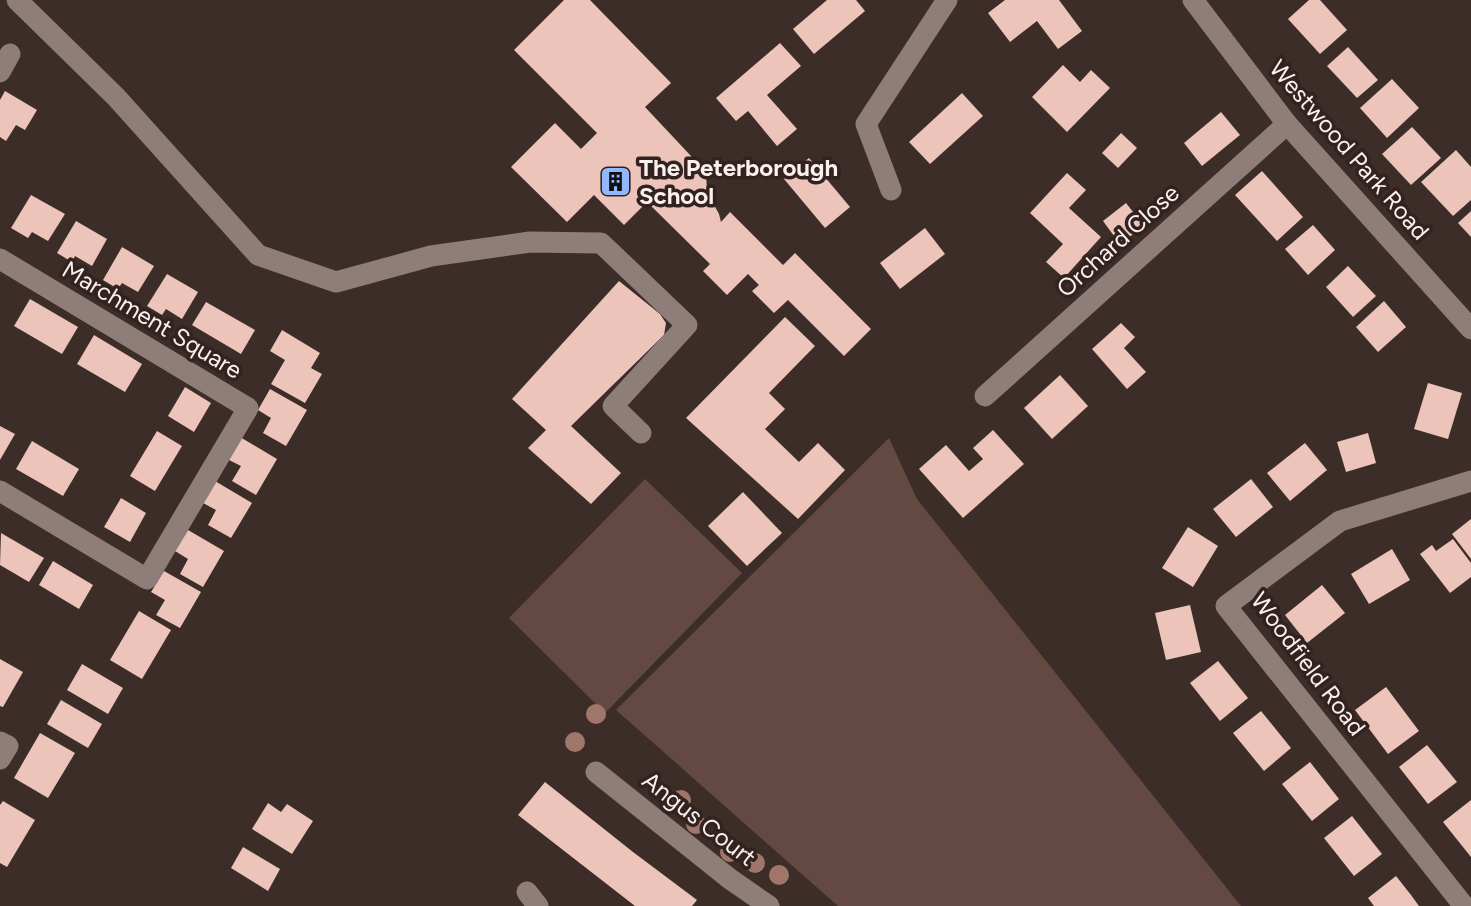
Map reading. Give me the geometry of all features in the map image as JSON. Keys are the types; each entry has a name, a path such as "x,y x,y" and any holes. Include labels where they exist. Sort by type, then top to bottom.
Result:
{"street":[{"path":"17,0 116,97 258,255 336,282 431,256 530,242 601,243 687,325 613,406 640,433"},
{"path":"891,190 866,124 947,0"},
{"name":"Westwood Park Road","path":"1193,0 1287,124 1471,329"},
{"name":"Orchard Close","path":"985,396 1287,124"},
{"name":"Marchment Square","path":"0,259 248,408 146,579 0,491"},
{"name":"Woodfield Road","path":"1464,906 1226,606 1340,521 1471,481"},
{"path":"0,741 8,746 0,759"},
{"name":"Angus Court","path":"596,772 730,879 769,906"}],"shaded area":[{"path":"889,438 917,499 1241,906 838,906 616,710"},
{"path":"645,479 742,573 605,713 509,618"}],"building":[{"name":"The Peterborough School","path":"564,0 590,0 671,83 645,107 706,172 707,192 721,222 730,212 783,265 795,253 871,329 844,356 788,300 774,313 752,291 759,285 748,274 727,295 703,271 710,264 647,202 624,225 594,195 567,222 511,167 555,123 581,149 597,133 514,50"},
{"path":"827,0 856,0 865,11 814,54 793,29"},
{"path":"1005,0 1059,0 1082,31 1058,49 1037,21 1010,42 988,13"},
{"path":"1309,0 1320,0 1347,30 1320,54 1288,19"},
{"path":"780,43 801,66 767,95 797,129 777,146 748,111 736,121 716,98"},
{"path":"1348,47 1378,80 1357,98 1327,66"},
{"path":"1063,65 1080,82 1091,70 1110,88 1067,132 1032,97"},
{"path":"1392,79 1419,108 1387,138 1360,108"},
{"path":"5,91 37,110 25,130 16,125 6,141 0,137 0,100"},
{"path":"962,93 983,116 930,164 909,142"},
{"path":"1221,112 1240,135 1202,166 1184,143"},
{"path":"1412,127 1441,158 1411,185 1382,154"},
{"path":"1121,133 1137,148 1118,168 1102,153"},
{"path":"1456,150 1471,167 1471,200 1453,216 1421,182"},
{"path":"809,158 850,207 825,228 784,179"},
{"path":"1262,171 1303,217 1277,241 1235,195"},
{"path":"1067,173 1086,190 1069,208 1101,237 1064,278 1046,262 1063,244 1030,213"},
{"path":"31,195 65,214 48,241 32,232 28,238 11,228"},
{"path":"1126,203 1144,226 1120,244 1103,221"},
{"path":"1471,211 1471,237 1458,223"},
{"path":"76,221 107,239 92,266 75,256 72,262 57,253"},
{"path":"1313,225 1335,250 1308,275 1285,249"},
{"path":"925,228 945,254 900,289 880,263"},
{"path":"122,247 154,266 138,292 122,283 118,289 103,280"},
{"path":"1348,266 1376,296 1353,317 1326,287"},
{"path":"167,274 198,292 182,319 166,309 162,315 147,306"},
{"path":"619,281 660,314 666,323 664,335 571,426 621,473 591,504 528,448 546,430 512,399"},
{"path":"30,299 78,327 62,354 14,326"},
{"path":"1384,301 1406,327 1378,352 1356,327"},
{"path":"206,302 255,330 241,354 192,325"},
{"path":"785,317 815,346 769,393 785,409 765,429 799,462 818,443 845,470 798,519 686,418"},
{"path":"1121,323 1135,337 1124,348 1146,372 1127,389 1092,349"},
{"path":"282,330 320,353 311,368 322,374 305,403 271,384 285,360 270,351"},
{"path":"94,335 142,364 125,392 77,364"},
{"path":"1060,375 1088,406 1052,439 1024,408"},
{"path":"1428,383 1462,393 1448,439 1414,429"},
{"path":"185,387 211,403 194,432 168,416"},
{"path":"270,389 307,410 286,446 263,433 271,418 258,410"},
{"path":"0,426 15,434 0,460"},
{"path":"993,430 1024,464 963,518 919,469 946,445 969,471 983,459 973,448"},
{"path":"157,431 182,446 155,491 130,476"},
{"path":"1368,433 1376,463 1346,472 1337,442"},
{"path":"240,437 277,459 256,495 232,481 241,466 227,459"},
{"path":"32,441 79,469 63,496 16,469"},
{"path":"1305,443 1327,470 1290,501 1267,473"},
{"path":"1251,479 1273,507 1236,537 1213,509"},
{"path":"215,481 252,503 231,538 208,525 216,510 203,503"},
{"path":"743,492 782,533 747,566 708,526"},
{"path":"121,498 146,513 130,542 104,527"},
{"path":"1471,519 1471,559 1452,534"},
{"path":"1188,527 1218,546 1193,587 1162,568"},
{"path":"188,530 224,551 203,587 180,574 188,559 175,551"},
{"path":"1,533 44,558 29,582 0,565"},
{"path":"1453,539 1471,563 1471,577 1450,593 1420,554 1432,545 1436,551"},
{"path":"1392,549 1410,580 1369,604 1351,574"},
{"path":"53,561 93,585 79,609 39,585"},
{"path":"164,571 201,592 180,628 156,615 165,600 151,592"},
{"path":"1322,585 1345,613 1307,643 1285,615"},
{"path":"1190,605 1201,652 1166,660 1155,613"},
{"path":"139,611 171,630 142,679 110,660"},
{"path":"0,659 23,672 3,707 0,706"},
{"path":"1218,661 1248,698 1220,721 1190,683"},
{"path":"82,664 123,688 108,714 67,690"},
{"path":"1386,687 1419,731 1388,754 1355,710"},
{"path":"61,700 102,724 88,748 47,724"},
{"path":"1261,711 1291,748 1264,771 1233,733"},
{"path":"40,733 75,753 48,798 14,778"},
{"path":"1427,745 1457,782 1428,804 1399,767"},
{"path":"1310,762 1339,799 1312,821 1282,784"},
{"path":"545,782 697,900 692,906 635,906 518,815"},
{"path":"1471,800 1471,857 1443,822"},
{"path":"3,801 35,820 7,867 0,863 0,805"},
{"path":"268,803 281,812 287,804 313,821 292,854 252,829"},
{"path":"1352,816 1382,854 1354,876 1324,838"},
{"path":"243,847 280,869 268,891 231,868"},
{"path":"1396,876 1419,906 1374,906 1368,898"}],"place":[{"name":"The Peterborough School","path":"616,182"}]}
